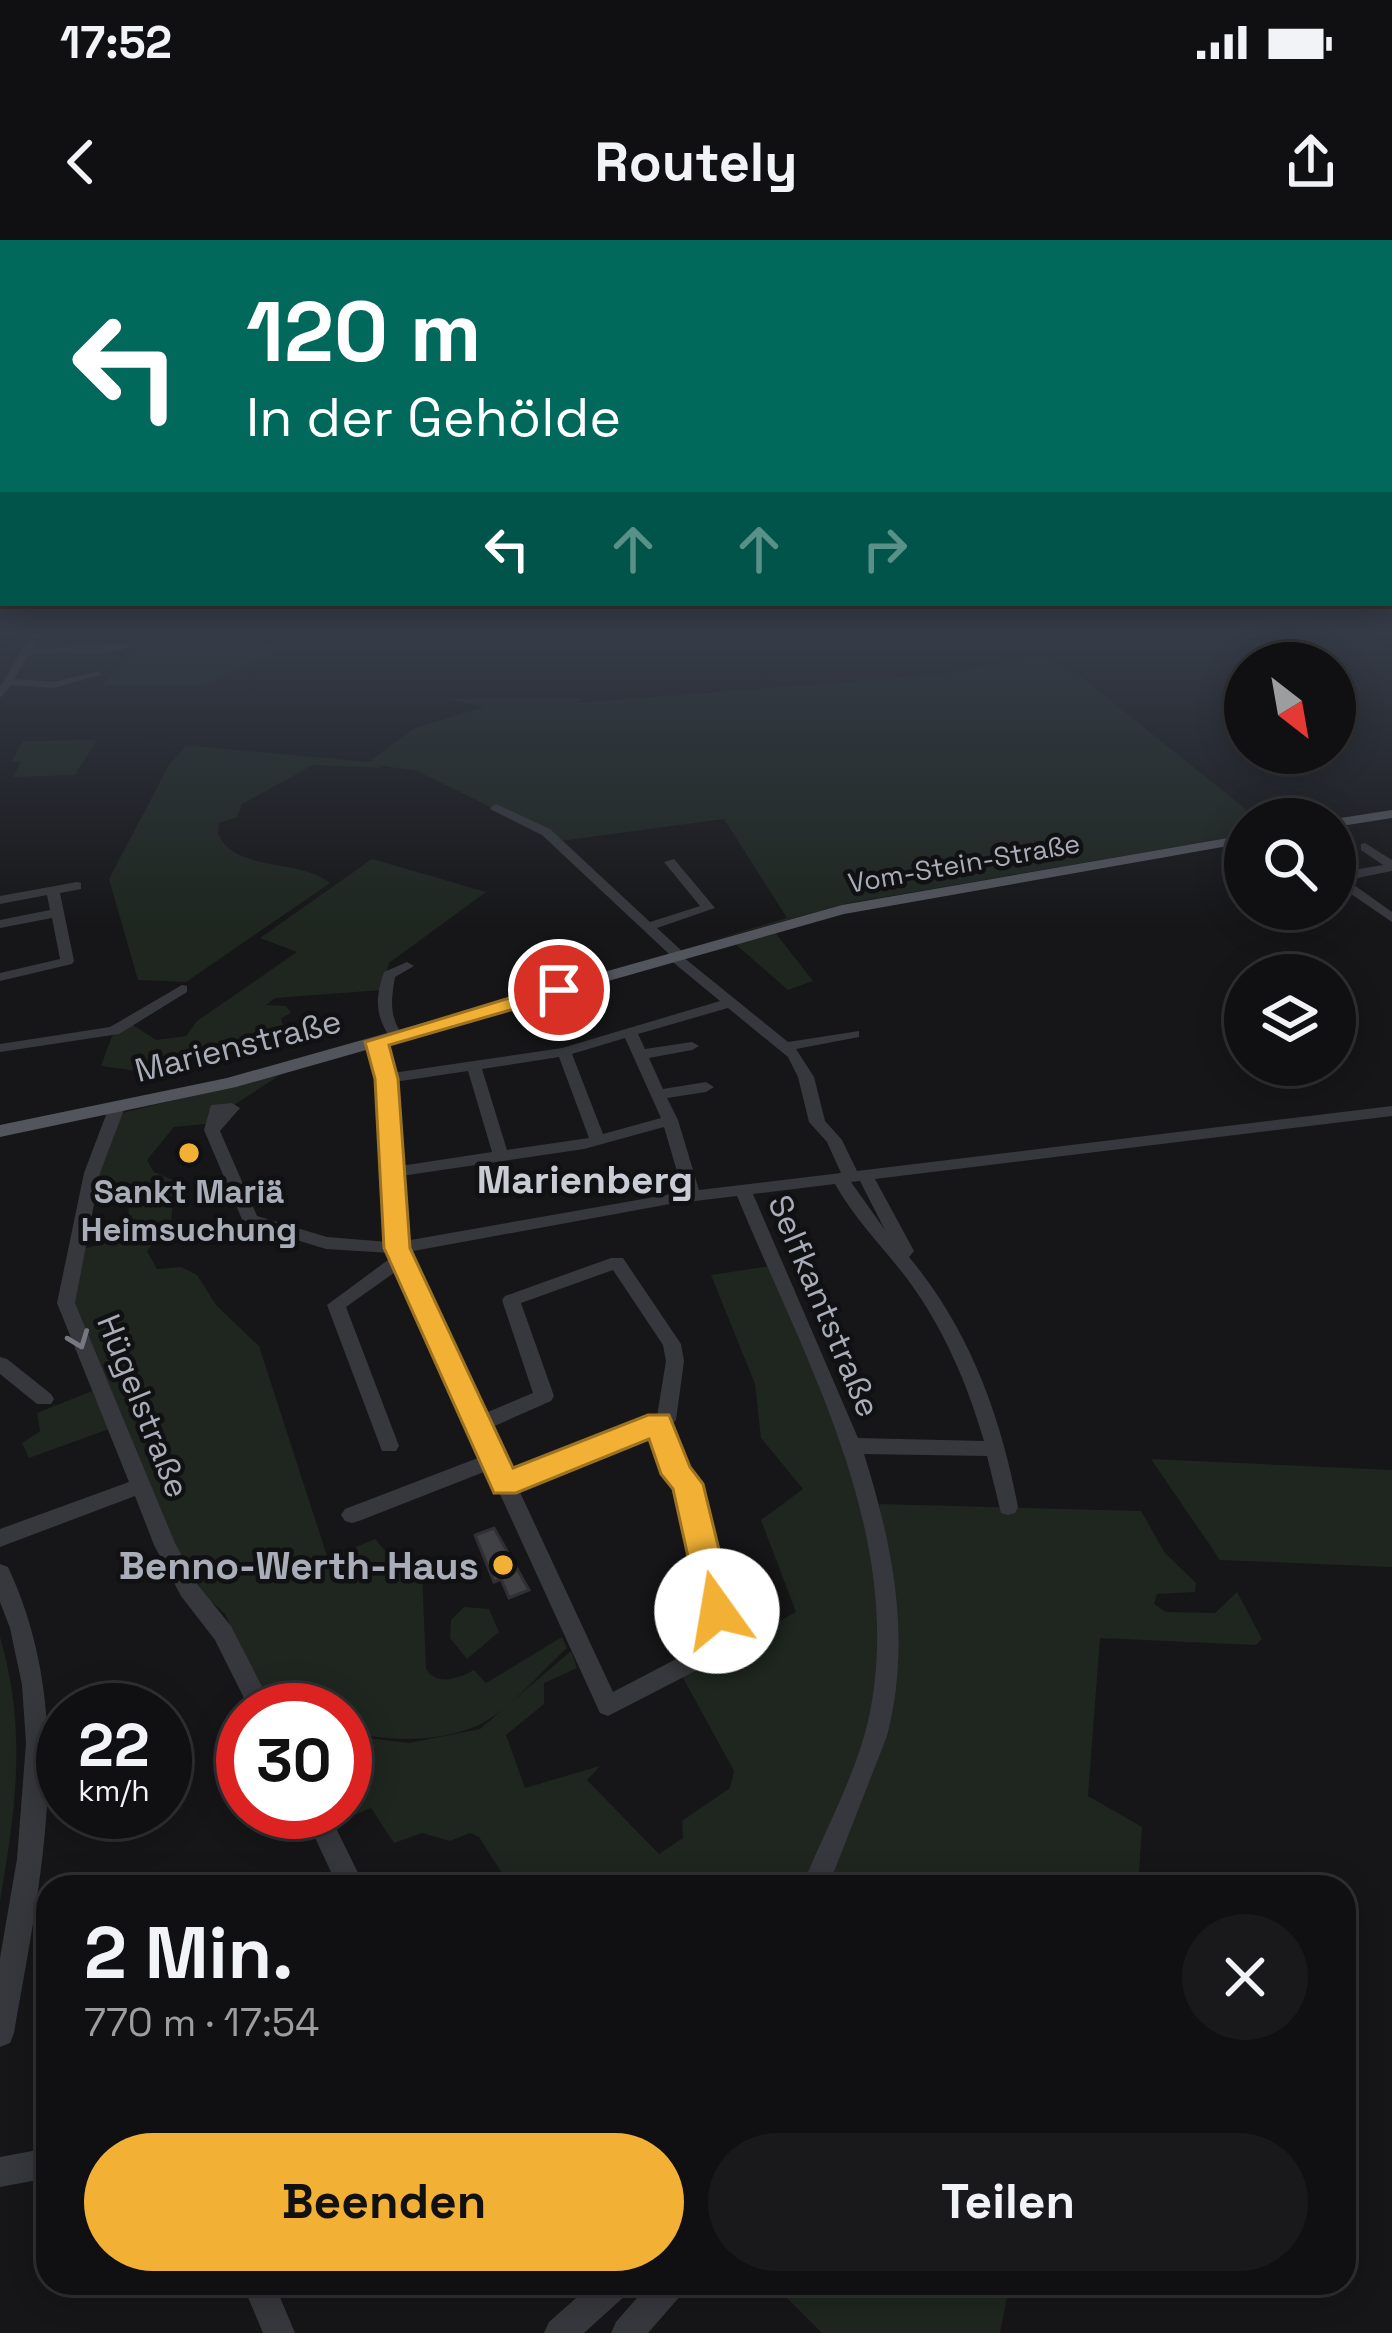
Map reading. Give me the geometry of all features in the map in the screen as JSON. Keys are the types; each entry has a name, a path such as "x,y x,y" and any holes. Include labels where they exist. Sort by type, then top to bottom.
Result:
{"main road":[{"path":"1356,820 1392,814"},
{"name":"Vom-Stein-Straße","path":"682,954 876,902 1224,843"},
{"name":"Marienstraße","path":"0,1131 198,1091 682,954"}],"street":[{"path":"496,808 546,832 786,1047 806,1076 820,1129 834,1140 852,1176 863,1221 935,1305 980,1389 998,1449 1008,1507"},
{"path":"1392,843 1365,847 1392,867"},
{"path":"648,927 708,908 670,862"},
{"path":"1356,873 1392,867"},
{"path":"0,900 77,886"},
{"path":"0,977 67,961 53,891"},
{"path":"1356,892 1392,919"},
{"path":"0,924 57,914"},
{"path":"407,966 389,975 382,1003 399,1253 608,1706 736,1636 721,1622 702,1563 702,1533 688,1484 676,1474 658,1423"},
{"path":"0,1048 114,1031 182,989"},
{"path":"386,1079 564,1052 731,1002"},
{"path":"630,1034 660,1094 693,1196"},
{"path":"786,1047 854,1034"},
{"path":"643,1054 692,1046"},
{"path":"564,1052 598,1140"},
{"path":"475,1069 501,1156"},
{"path":"660,1094 706,1087"},
{"name":"Hügelstraße","path":"117,1107 92,1173 66,1303 182,1580 216,1621 248,1683"},
{"path":"213,1124 250,1220 326,1243 399,1253 693,1196 1392,1111"},
{"path":"392,1172 598,1140 670,1120"},
{"name":"Selfkantstraße","path":"743,1190 851,1446 874,1518 887,1631 880,1717 820,1875"},
{"path":"389,1446 336,1305 399,1253"},
{"path":"479,1424 544,1396 511,1300 616,1262 674,1348 665,1420 505,1484"},
{"path":"0,1364 44,1399"},
{"path":"851,1446 998,1449"},
{"path":"366,1515 494,1460"},
{"path":"0,1538 142,1485"},
{"path":"0,1573 26,1645 39,1738 30,1854 0,2033"},
{"path":"328,1839 346,1875"},
{"path":"0,2171 36,2165"},
{"path":"263,2295 279,2333"},
{"path":"560,2333 603,2295"},
{"path":"627,2333 660,2295"}],"shaded area":[{"path":"411,731 1148,731 1232,798 1224,798 1224,839 849,903 700,944 787,918 724,819 560,841 417,771 376,765 384,768 313,765 242,804 237,817 219,823 218,833 238,854 303,870 330,883 186,982 138,980 109,879 169,765 186,746 116,739 369,762"},
{"path":"97,740 75,775 13,777 21,762 12,761 23,741"},
{"path":"372,859 486,892 389,963 382,990 275,998 266,1005 286,1006 291,1013 281,1018 284,1030 251,1047 189,1054 160,1074 101,1066 112,1036 133,1025 156,1040 186,1036 197,1021 297,952 260,938"},
{"path":"774,931 813,981 788,990 734,943"},
{"path":"283,1073 205,1124 174,1127 147,1160 154,1172 175,1181 171,1221 147,1251 157,1269 181,1267 197,1275 216,1305 259,1346 328,1559 375,1539 407,1576 422,1571 426,1669 430,1674 448,1679 474,1670 486,1683 562,1637 567,1648 500,1712 444,1736 372,1736 372,1683 259,1683 225,1614 194,1586 74,1307 80,1250 102,1244 129,1218 128,1199 96,1179 122,1113"},
{"path":"771,1266 837,1426 871,1542 881,1600 883,1658 877,1716 857,1780 816,1875 503,1875 479,1837 470,1833 450,1841 422,1833 394,1843 372,1810 372,1738 409,1743 480,1729 571,1651 577,1668 544,1683 544,1704 506,1735 525,1788 600,1766 587,1780 659,1854 683,1838 682,1821 730,1788 734,1771 682,1676 796,1612 761,1520 803,1489 761,1438 755,1384 711,1275"},
{"path":"92,1391 109,1429 29,1458 22,1443 40,1431 37,1413"},
{"path":"1151,1459 1392,1470 1392,1567 1220,1560"},
{"path":"879,1504 1141,1511 1165,1553 1196,1583 1195,1592 1157,1594 1154,1604 1166,1612 1215,1613 1237,1592 1262,1639 1256,1645 1100,1638 1088,1796 1142,1827 1139,1875 824,1875 876,1739 885,1537"},
{"path":"464,1607 489,1609 499,1632 467,1659 450,1638 451,1620"},
{"path":"0,1637 14,1704 16,1769 0,1901"},
{"path":"784,2295 1008,2295 1000,2333 822,2333"}],"building":[{"name":"Benno-Werth-Haus","path":"494,1528 529,1590 509,1598 501,1579 494,1582 475,1535"}],"place":[{"name":"Sankt Mariä Heimsuchung","path":"189,1153"},
{"name":"Benno-Werth-Haus","path":"503,1565"}],"district":[{"name":"Marienberg","path":"585,1179"}],"route":[{"path":"559,990 376,1042 382,1048 386,1079 397,1248 505,1484 658,1423 676,1474 688,1484 702,1533 702,1563 717,1611"}]}
